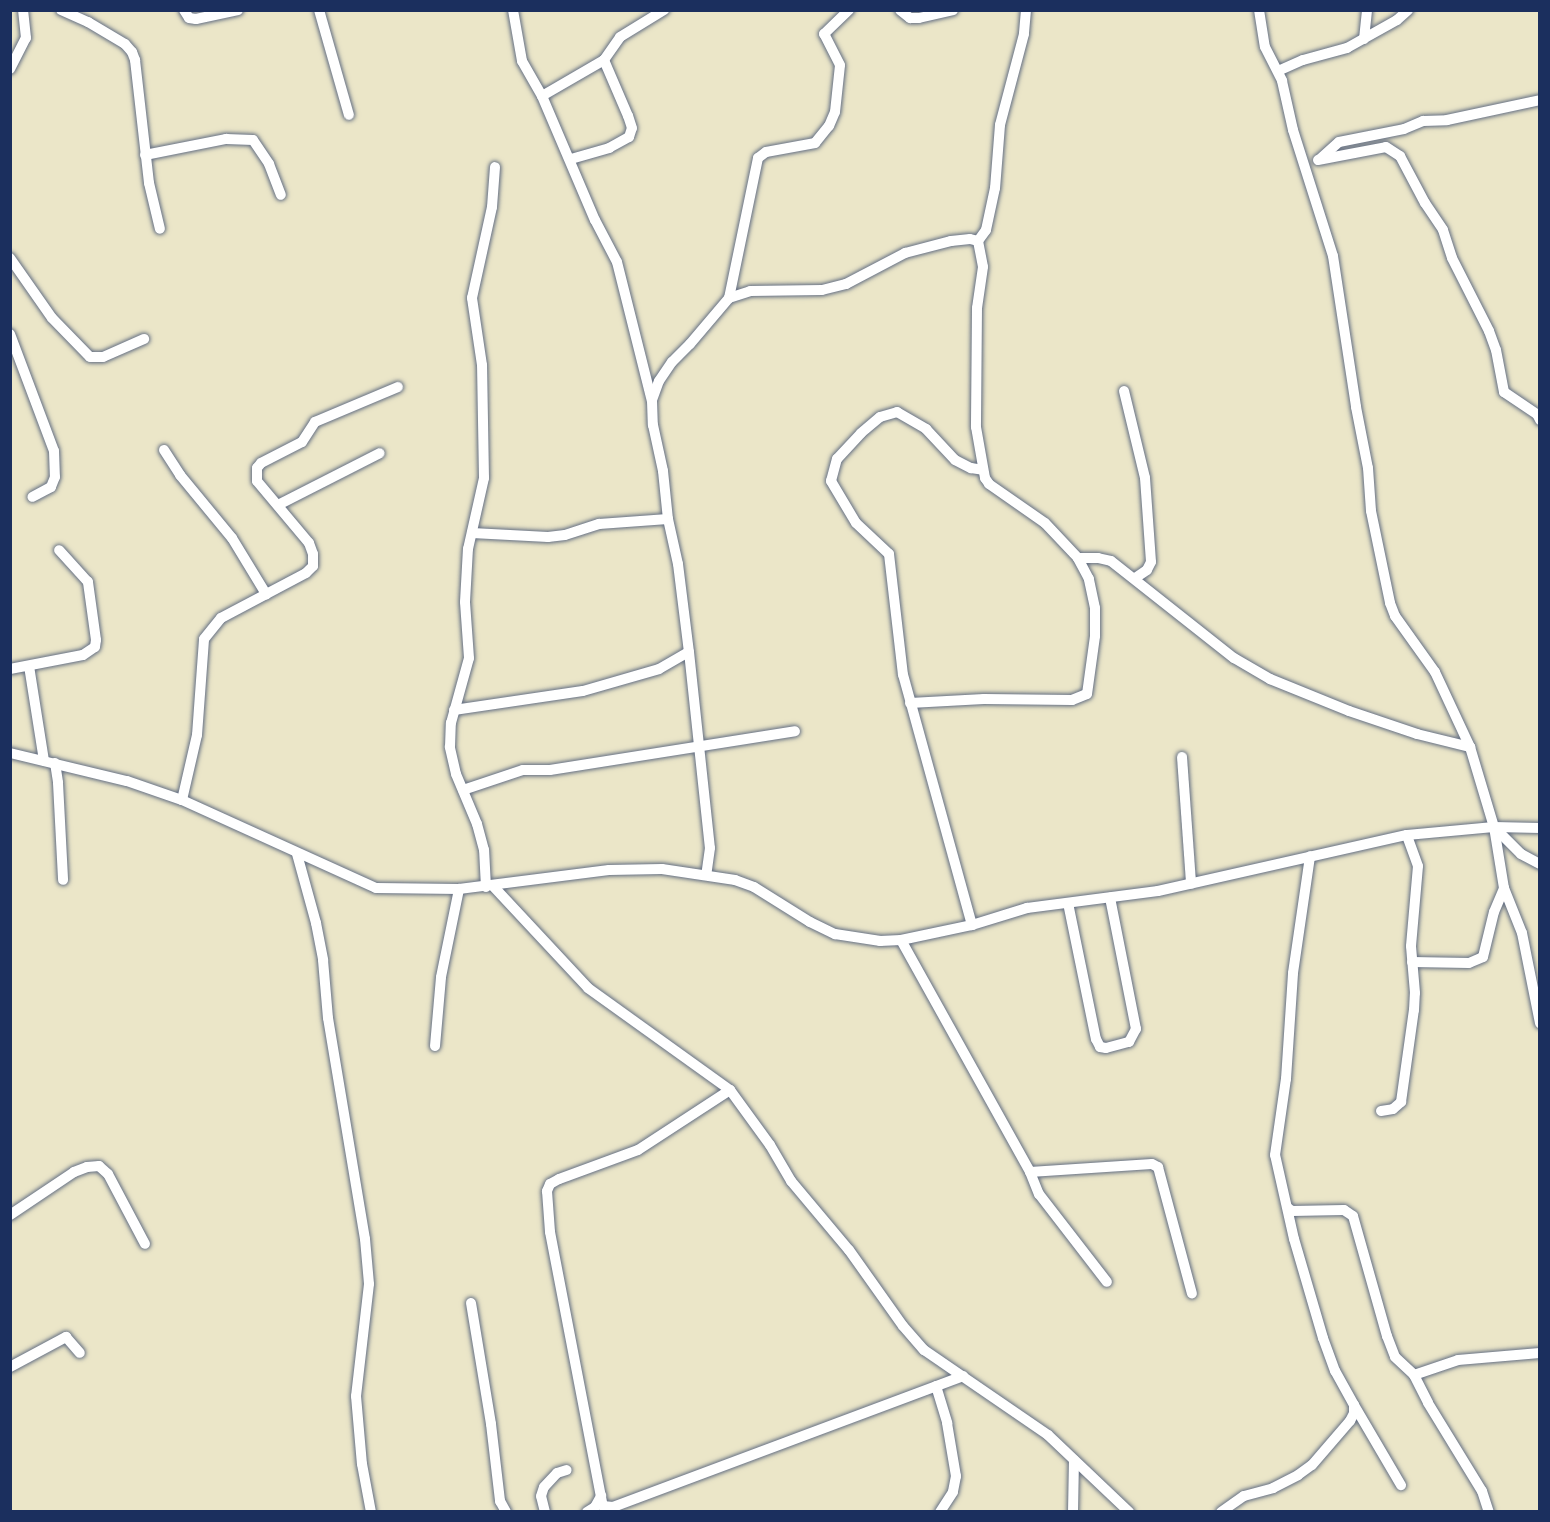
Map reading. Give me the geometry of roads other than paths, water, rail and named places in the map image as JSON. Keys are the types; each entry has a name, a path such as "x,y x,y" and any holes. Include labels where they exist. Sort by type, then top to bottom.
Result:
{"street":[{"path":"10,69 26,38 23,10"},
{"path":"61,10 88,22 125,45 132,52 149,183 160,229"},
{"path":"184,10 189,18 196,19 238,10"},
{"path":"319,10 349,115"},
{"path":"513,10 522,61 542,96 572,159 595,220 617,262 652,401 668,519 678,564 690,652 710,848 706,875"},
{"path":"542,96 604,60 620,37 664,10"},
{"path":"652,401 659,381 672,362 690,345 729,298 758,158 766,152 815,143 829,126 836,112 840,65 824,34 849,10"},
{"path":"900,10 910,18 919,18 953,10"},
{"path":"910,703 984,699 1072,700 1087,694 1095,636 1095,608 1089,579 1078,558 1046,523 989,484 983,470 976,427 976,308 983,267 978,241 986,230 995,188 1000,124 1024,34 1026,10"},
{"path":"1259,10 1264,47 1278,71 1293,130 1308,171 1333,256 1356,407 1368,468 1371,511 1390,603 1395,616 1435,672 1470,747 1494,827 1504,888 1522,933 1539,1023"},
{"path":"1364,39 1367,10"},
{"path":"1278,71 1347,48 1397,20 1408,10"},
{"path":"572,159 609,148 629,137 632,128 604,60"},
{"path":"1308,171 1339,142 1404,129 1423,121 1447,120 1539,100"},
{"path":"145,155 226,139 253,140 260,147 269,164 281,195"},
{"path":"1318,160 1386,147 1400,156 1425,203 1443,230 1452,258 1489,331 1496,350 1504,392 1537,414 1539,420"},
{"path":"495,167 492,207 472,298 482,365 484,478 472,533 465,602 469,658 454,710 450,747 484,850 490,886 588,988 730,1090 770,1145 790,1181 849,1250 903,1326 924,1350 1048,1435 1129,1512"},
{"path":"729,298 750,291 822,290 846,284 906,253 951,241 969,238 978,241"},
{"path":"10,258 52,318 90,357 103,357 144,339"},
{"path":"10,334 54,451 55,477 51,487 32,497"},
{"path":"182,800 197,735 204,639 221,618 306,573 313,566 313,554 309,543 257,481 255,474 261,463 295,447 315,422 398,387"},
{"path":"1124,391 1145,478 1151,562 1147,570 1135,578"},
{"path":"972,924 910,703 901,662 891,562 883,548 856,523 831,480 837,459 880,417 897,412 926,429 955,460 970,468 983,470"},
{"path":"164,450 185,481 232,538 266,594"},
{"path":"278,505 380,453"},
{"path":"472,533 548,537 599,524 668,519"},
{"path":"10,669 83,655 95,647 88,582 59,550"},
{"path":"1078,558 1098,558 1111,561 1234,658 1270,679 1349,711 1417,734 1470,747"},
{"path":"454,710 583,690 658,669 690,652"},
{"path":"29,666 49,762 58,783 63,880"},
{"path":"463,790 523,770 550,770 626,756 795,731"},
{"path":"10,753 127,781 182,800 376,888 459,890 636,868 706,875 754,887 810,922 835,933 861,940 901,940 972,924 1027,908 1110,898 1191,884 1407,835 1494,827 1539,828"},
{"path":"1182,757 1191,884"},
{"path":"1494,827 1521,854 1539,864"},
{"path":"1381,1111 1393,1109 1401,1101 1415,993 1411,946 1418,866 1407,835"},
{"path":"297,854 316,923 323,960 328,1018 365,1239 369,1284 356,1396 362,1464 371,1512"},
{"path":"1310,856 1293,973 1286,1079 1275,1155 1294,1239 1335,1371 1401,1485"},
{"path":"1412,962 1469,963 1483,957 1494,912 1504,888"},
{"path":"435,1046 441,977 459,890"},
{"path":"1068,903 1096,1039 1100,1047 1106,1048 1130,1042 1137,1029 1110,898"},
{"path":"901,940 1047,1206 1107,1282"},
{"path":"730,1090 638,1150 559,1179 550,1184 547,1191 550,1232 603,1506 613,1507 963,1376"},
{"path":"1030,1172 1143,1164 1158,1167 1192,1294"},
{"path":"10,1215 74,1173 87,1167 99,1166 108,1174 145,1244"},
{"path":"1288,1208 1292,1212 1344,1210 1353,1216 1395,1357 1414,1374 1433,1413 1474,1477 1489,1512"},
{"path":"471,1303 491,1424 500,1501 506,1512"},
{"path":"10,1368 66,1337 80,1353"},
{"path":"1414,1374 1458,1360 1539,1353"},
{"path":"936,1386 947,1423 956,1476 953,1492 940,1512"},
{"path":"1221,1512 1244,1496 1287,1482 1312,1465 1350,1421 1354,1405"},
{"path":"1073,1512 1074,1460"},
{"path":"545,1512 542,1496 544,1487 549,1479 567,1470"},
{"path":"587,1512 595,1507 601,1496"}]}
